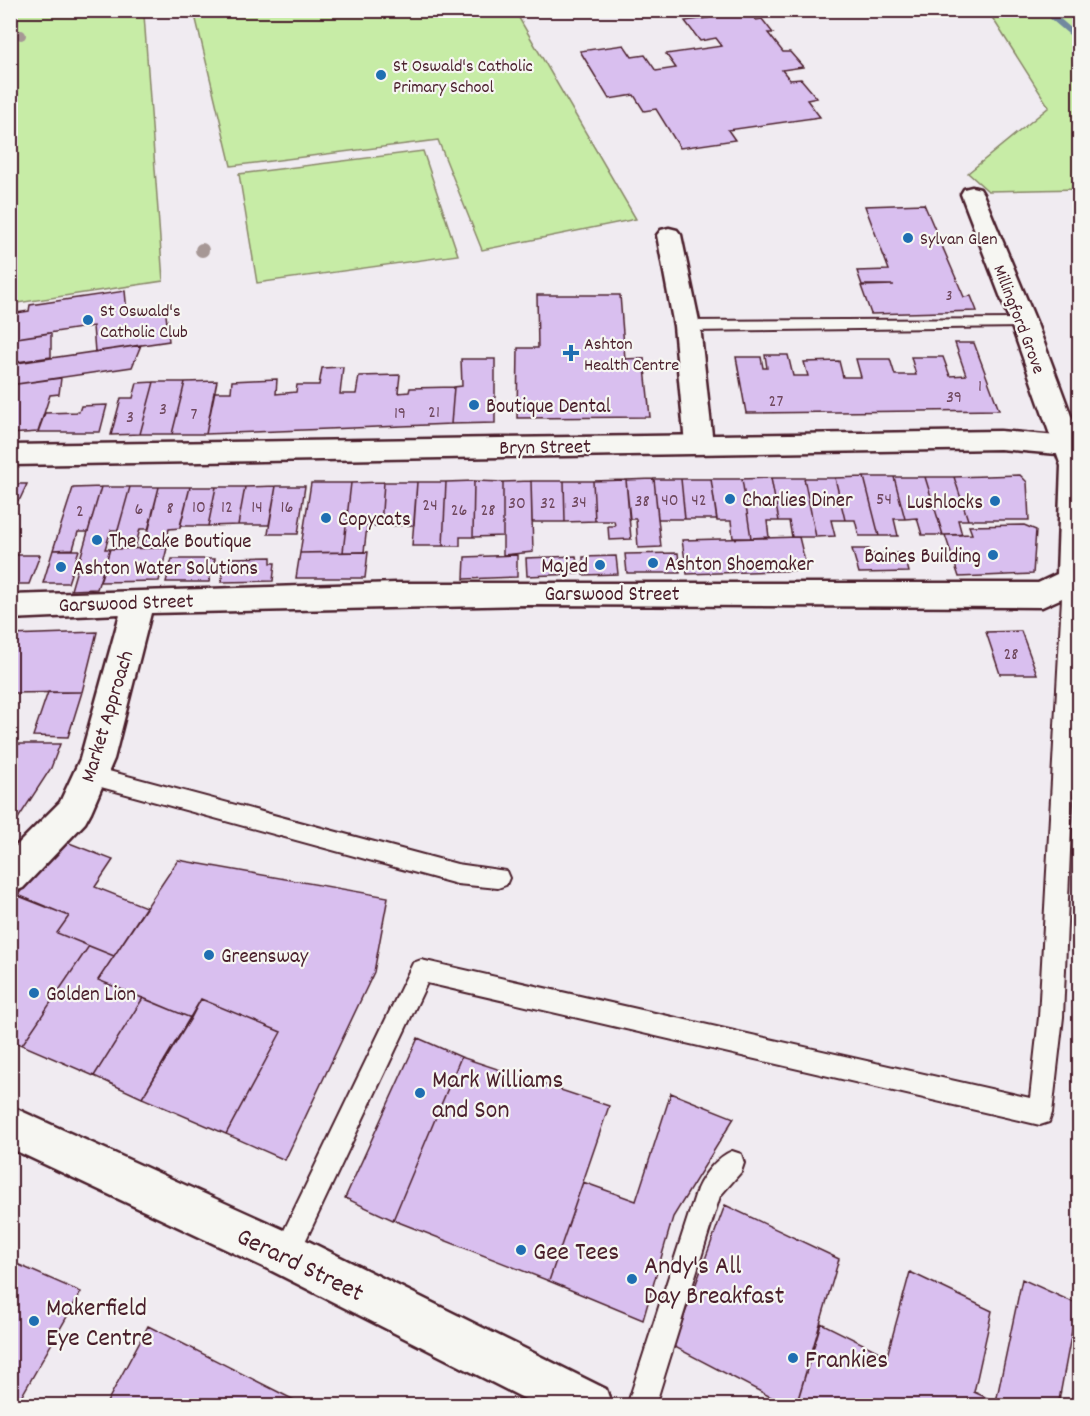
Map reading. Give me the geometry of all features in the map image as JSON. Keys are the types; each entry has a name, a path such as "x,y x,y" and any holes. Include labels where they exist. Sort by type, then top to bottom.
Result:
{"street":[{"name":"Millingford Grove","path":"972,194 1073,446"},
{"path":"669,235 687,326 699,444"},
{"name":"Bryn Street","path":"10,454 1000,440 1073,446"},
{"path":"1072,580 1075,466 1073,446"},
{"name":"Garswood Street","path":"10,607 139,601 654,592 1042,595 1072,580"},
{"name":"Market Approach","path":"10,877 73,812 97,759 139,601"},
{"name":"Gerard Street","path":"10,1126 286,1254 589,1406"}],"lane":[{"path":"687,326 1024,324"},
{"path":"286,1254 420,971 1040,1113 1051,1017 1072,580"},
{"path":"90,775 457,874 498,878"},
{"path":"641,1406 710,1189 732,1163"}],"green space":[{"path":"10,11 171,11 144,15 163,281 11,304"},
{"name":"St Oswald's Catholic Primary School","path":"194,11 515,11 636,219 482,250 438,140 231,166"},
{"path":"988,11 1079,11 1079,189 988,191 968,173 1049,107"},
{"path":"423,151 458,255 257,283 239,174"}],"building":[{"path":"748,10 756,20 762,19 773,33 768,33 783,52 790,52 803,67 782,70 790,80 801,79 817,98 807,100 820,117 728,130 735,140 680,148 656,109 644,111 634,95 609,99 580,51 624,45 632,57 645,55 656,71 676,68 666,54 722,46 716,38 700,41 685,21 708,18 704,13"},
{"name":"Sylvan Glen","path":"924,204 964,297 971,296 977,311 871,314 861,286 894,285 862,285 857,271 889,270 865,206"},
{"name":"St Oswald's Catholic Club","path":"125,291 127,312 165,306 169,341 95,352 93,326 10,339 10,314 29,311 30,305"},
{"name":"Ashton Health Centre","path":"537,295 620,295 625,359 644,358 650,417 517,418 518,348 538,348"},
{"path":"51,333 51,357 10,363 10,339"},
{"path":"955,343 974,343 999,410 746,413 736,357 761,357 763,368 767,368 765,355 788,355 793,376 808,376 804,362 839,361 843,377 861,377 856,359 890,359 895,375 916,375 911,357 943,357 950,376 966,375"},
{"path":"141,345 132,367 10,385 10,364"},
{"name":"Boutique Dental","path":"461,359 495,359 495,423 451,424 454,387 462,386"},
{"path":"343,367 340,394 356,394 359,376 400,375 398,393 409,392 410,388 454,387 451,424 206,434 214,392 231,392 232,381 277,379 276,394 296,392 297,385 319,385 322,368"},
{"path":"61,378 59,394 50,395 38,432 10,434 10,385"},
{"path":"217,381 206,434 172,434 185,382"},
{"path":"154,382 140,434 111,435 121,398 133,398 137,383"},
{"path":"154,382 185,382 172,434 140,434"},
{"path":"107,405 100,432 38,432 45,413 79,412 81,406"},
{"name":"Lushlocks","path":"1020,475 1027,482 1029,520 968,520 954,477"},
{"path":"864,477 879,536 859,536 855,520 845,520 835,478"},
{"path":"864,477 894,477 905,519 894,519 898,536 879,536"},
{"path":"894,477 925,477 943,535 922,535 917,518 905,519"},
{"path":"925,477 954,477 968,520 958,520 962,535 943,535"},
{"path":"771,478 779,521 767,521 769,537 751,538 742,479"},
{"path":"771,478 804,478 816,537 792,537 789,521 779,521"},
{"path":"804,478 835,478 845,520 831,520 835,536 816,537"},
{"path":"654,479 661,547 638,548 636,519 630,519 626,480"},
{"path":"654,479 681,479 685,519 658,519"},
{"path":"681,479 711,479 717,519 685,519"},
{"name":"Charlies Diner","path":"711,479 742,479 751,538 733,538 731,521 717,521"},
{"path":"626,480 631,539 609,540 608,526 615,526 614,521 595,521 593,481"},
{"path":"474,481 473,537 460,537 460,546 443,546 446,482"},
{"path":"474,481 503,482 503,536 473,537"},
{"path":"531,481 533,552 503,555 503,482"},
{"path":"531,481 564,481 565,522 532,522"},
{"path":"564,481 593,481 595,521 565,522"},
{"path":"384,482 381,526 367,526 364,552 343,552 351,483"},
{"path":"384,482 417,482 414,525 381,526"},
{"path":"417,482 446,482 443,546 412,546"},
{"name":"Copycats","path":"311,483 351,483 343,552 300,553"},
{"path":"10,484 27,484 20,499 10,505"},
{"path":"276,486 269,525 238,525 245,487"},
{"path":"276,486 305,486 298,534 268,534"},
{"path":"101,487 88,532 78,532 73,549 53,550 73,488"},
{"name":"The Cake Boutique","path":"101,487 130,487 118,530 111,530 105,549 110,549 97,589 71,590"},
{"path":"130,487 159,487 149,529 140,529 135,548 113,548"},
{"path":"159,487 190,487 180,528 169,529 165,546 144,546"},
{"path":"190,487 216,487 208,526 180,526"},
{"path":"216,487 245,487 238,525 208,526"},
{"name":"Baines Building","path":"1024,525 1036,530 1033,574 959,577 945,535 972,534 969,526"},
{"path":"799,537 807,570 687,574 682,540"},
{"path":"167,548 159,581 100,582 110,549"},
{"path":"852,549 869,549 871,554 904,553 909,572 859,573"},
{"name":"Ashton Water Solutions","path":"53,550 79,550 68,583 43,583"},
{"path":"368,552 365,578 296,578 300,553"},
{"name":"Ashton Shoemaker","path":"678,553 680,573 627,573 625,554"},
{"path":"10,555 40,555 29,584 10,584"},
{"path":"517,555 517,577 464,579 465,557"},
{"path":"576,556 578,574 527,576 526,558"},
{"name":"Majed","path":"616,556 618,574 583,575 583,557"},
{"path":"271,557 271,563 275,563 273,581 221,582 226,562 231,562 232,558"},
{"path":"172,559 215,559 209,582 166,582"},
{"path":"1021,631 1037,674 1000,674 986,632"},
{"path":"97,632 82,692 10,693 10,635"},
{"path":"48,692 82,692 68,737 33,736"},
{"path":"10,744 60,744 51,768 10,831"},
{"path":"59,839 113,860 95,887 146,907 114,956 57,933 69,916 18,895"},
{"path":"178,860 388,897 374,972 285,1160 226,1134 281,1032 201,999 191,1018 98,980"},
{"name":"Golden Lion","path":"11,893 69,916 57,933 89,946 22,1045 10,1040"},
{"path":"89,946 114,956 98,980 143,998 94,1076 22,1045"},
{"path":"143,998 191,1018 142,1098 94,1076"},
{"path":"201,999 281,1032 226,1134 142,1098"},
{"name":"Mark Williams and Son","path":"418,1038 461,1057 393,1220 345,1198"},
{"path":"461,1057 609,1106 549,1281 393,1220"},
{"path":"671,1093 734,1118 673,1217 643,1320 549,1281 583,1182 636,1201"},
{"path":"725,1205 839,1259 796,1406 788,1406 673,1346"},
{"path":"10,1261 81,1292 16,1406 10,1406"},
{"path":"910,1272 992,1311 974,1392 996,1402 1022,1279 1077,1304 1058,1406 796,1406 821,1323 887,1356"},
{"path":"148,1326 306,1406 105,1406"}],"waterway":[{"path":"1044,10 1080,41"}],"place":[{"name":"St Oswald's Catholic Primary School","path":"381,75"},
{"name":"Sylvan Glen","path":"908,238"},
{"name":"St Oswald's Catholic Club","path":"88,320"},
{"name":"Ashton Health Centre","path":"571,353"},
{"name":"Boutique Dental","path":"474,405"},
{"name":"Charlies Diner","path":"730,499"},
{"name":"Lushlocks","path":"995,501"},
{"name":"Copycats","path":"326,518"},
{"name":"The Cake Boutique","path":"97,540"},
{"name":"Baines Building","path":"993,555"},
{"name":"Ashton Shoemaker","path":"653,563"},
{"name":"Majed","path":"600,565"},
{"name":"Ashton Water Solutions","path":"61,567"},
{"name":"Greensway","path":"209,955"},
{"name":"Golden Lion","path":"34,993"},
{"name":"Mark Williams and Son","path":"420,1093"},
{"name":"Gee Tees","path":"521,1250"},
{"name":"Andy's All Day Breakfast","path":"632,1279"},
{"name":"Makerfield Eye Centre","path":"34,1321"},
{"name":"Frankies","path":"793,1358"}]}
